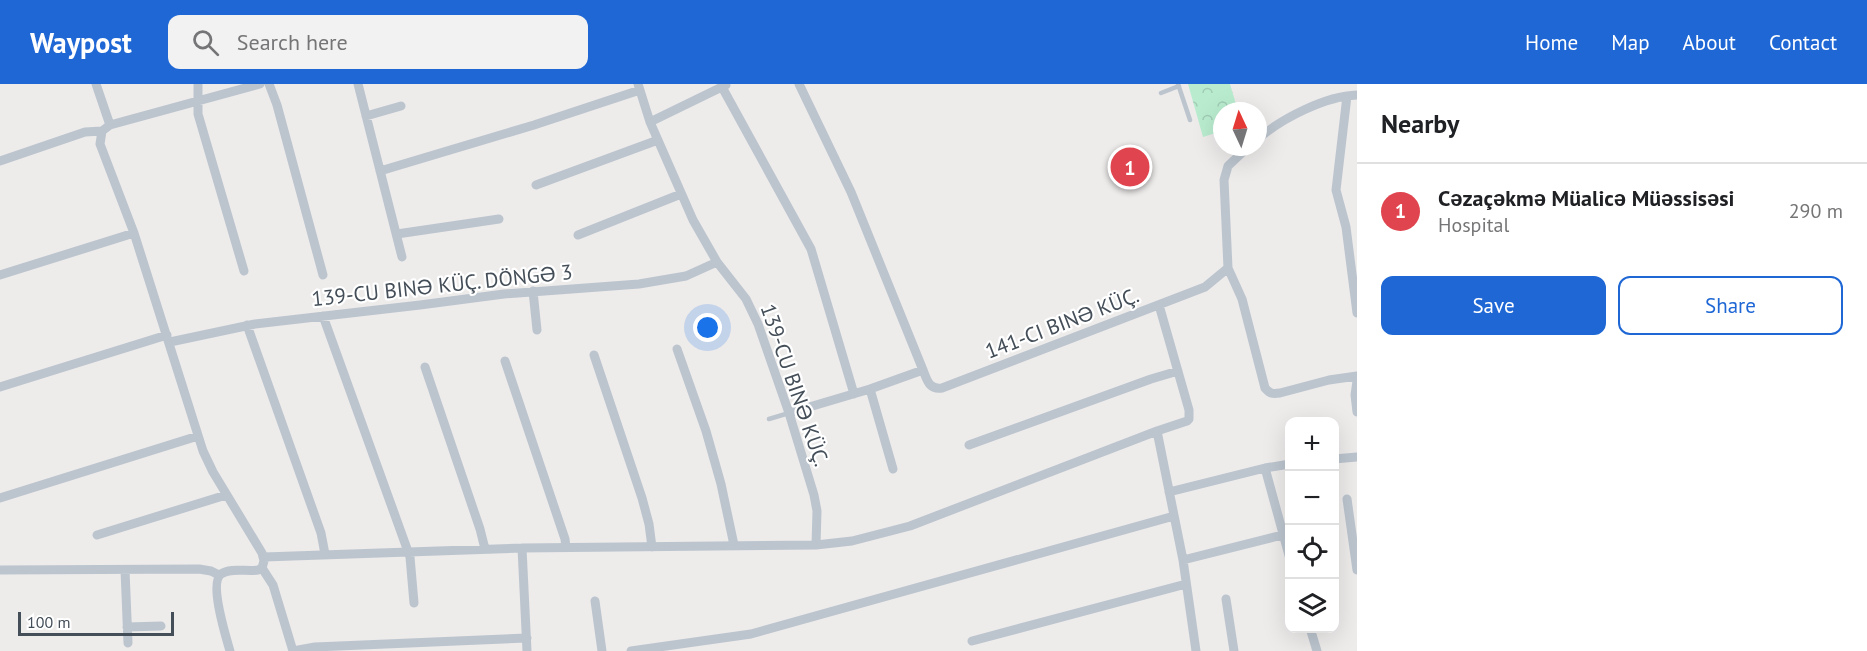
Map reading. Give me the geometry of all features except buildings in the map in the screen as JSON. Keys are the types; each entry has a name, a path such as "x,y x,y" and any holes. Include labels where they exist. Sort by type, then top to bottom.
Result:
{"street":[{"path":"96,84 110,125"},
{"path":"198,84 198,114 243,271"},
{"path":"0,161 85,132 102,131 110,125 260,84"},
{"path":"269,84 277,105 323,275"},
{"path":"358,84 402,257"},
{"path":"789,413 870,389 923,370 851,192 799,84"},
{"path":"650,122 725,85 808,242 854,394"},
{"path":"380,171 534,125 639,87"},
{"name":"139-CU BINƏ KÜÇ.","path":"639,87 650,122 700,234 753,312 789,413 814,495 817,511 816,545"},
{"path":"1267,131 1276,124 1326,101 1357,95"},
{"path":"1347,96 1336,189 1346,227 1357,313"},
{"path":"366,116 401,106"},
{"path":"102,131 100,144 134,232 198,436 207,460 226,495 264,557 262,568 273,585 293,651 315,647 434,646 527,638"},
{"path":"536,185 658,140"},
{"path":"1239,156 1228,166 1224,180 1228,268 1242,299 1265,388 1273,394 1329,380 1357,376"},
{"path":"578,235 681,194"},
{"path":"397,234 499,219"},
{"path":"0,275 134,232"},
{"name":"139-CU BINƏ KÜÇ. DÖNGƏ 3","path":"0,387 169,338 247,325 533,291 615,286 673,279 698,272 717,262"},
{"name":"141-CI BINƏ KÜÇ.","path":"923,370 929,385 936,389 942,388 1204,287 1228,268"},
{"path":"533,291 537,330"},
{"path":"264,557 522,548 816,545 852,541 910,526 1157,431 1187,422 1189,410 1159,305"},
{"path":"323,316 408,551 414,603"},
{"path":"247,325 321,532 325,554"},
{"path":"677,349 706,431 721,484 734,545"},
{"path":"594,355 642,498 652,547"},
{"path":"505,361 563,532 566,548"},
{"path":"425,367 485,549"},
{"path":"969,445 1150,379 1179,371"},
{"path":"1357,381 1357,412"},
{"path":"870,389 893,469"},
{"path":"1157,431 1183,560 1196,651"},
{"path":"0,498 198,436"},
{"path":"1339,459 1357,457"},
{"path":"1169,492 1285,465"},
{"path":"1265,468 1285,544"},
{"path":"97,535 226,495"},
{"path":"1347,499 1357,570"},
{"path":"631,651 751,634 1174,516"},
{"path":"1183,560 1282,535"},
{"path":"522,548 527,651"},
{"path":"219,575 228,571 253,571 262,568"},
{"path":"0,570 199,569 219,575"},
{"path":"125,570 128,643"},
{"path":"219,575 218,601 230,651"},
{"path":"972,641 1186,584"},
{"path":"1226,599 1234,651"},
{"path":"595,601 602,651"},
{"path":"127,627 161,626"},
{"path":"1312,633 1317,651"}],"lane":[{"path":"1161,93 1179,85 1190,120"},
{"path":"768,419 789,413"}],"green space":[{"path":"1188,84 1230,84 1235,102 1213,102 1213,134 1203,137"}],"place":[{"name":"Cəzaçəkmə Müalicə Müəssisəsi","path":"1130,167"}]}
